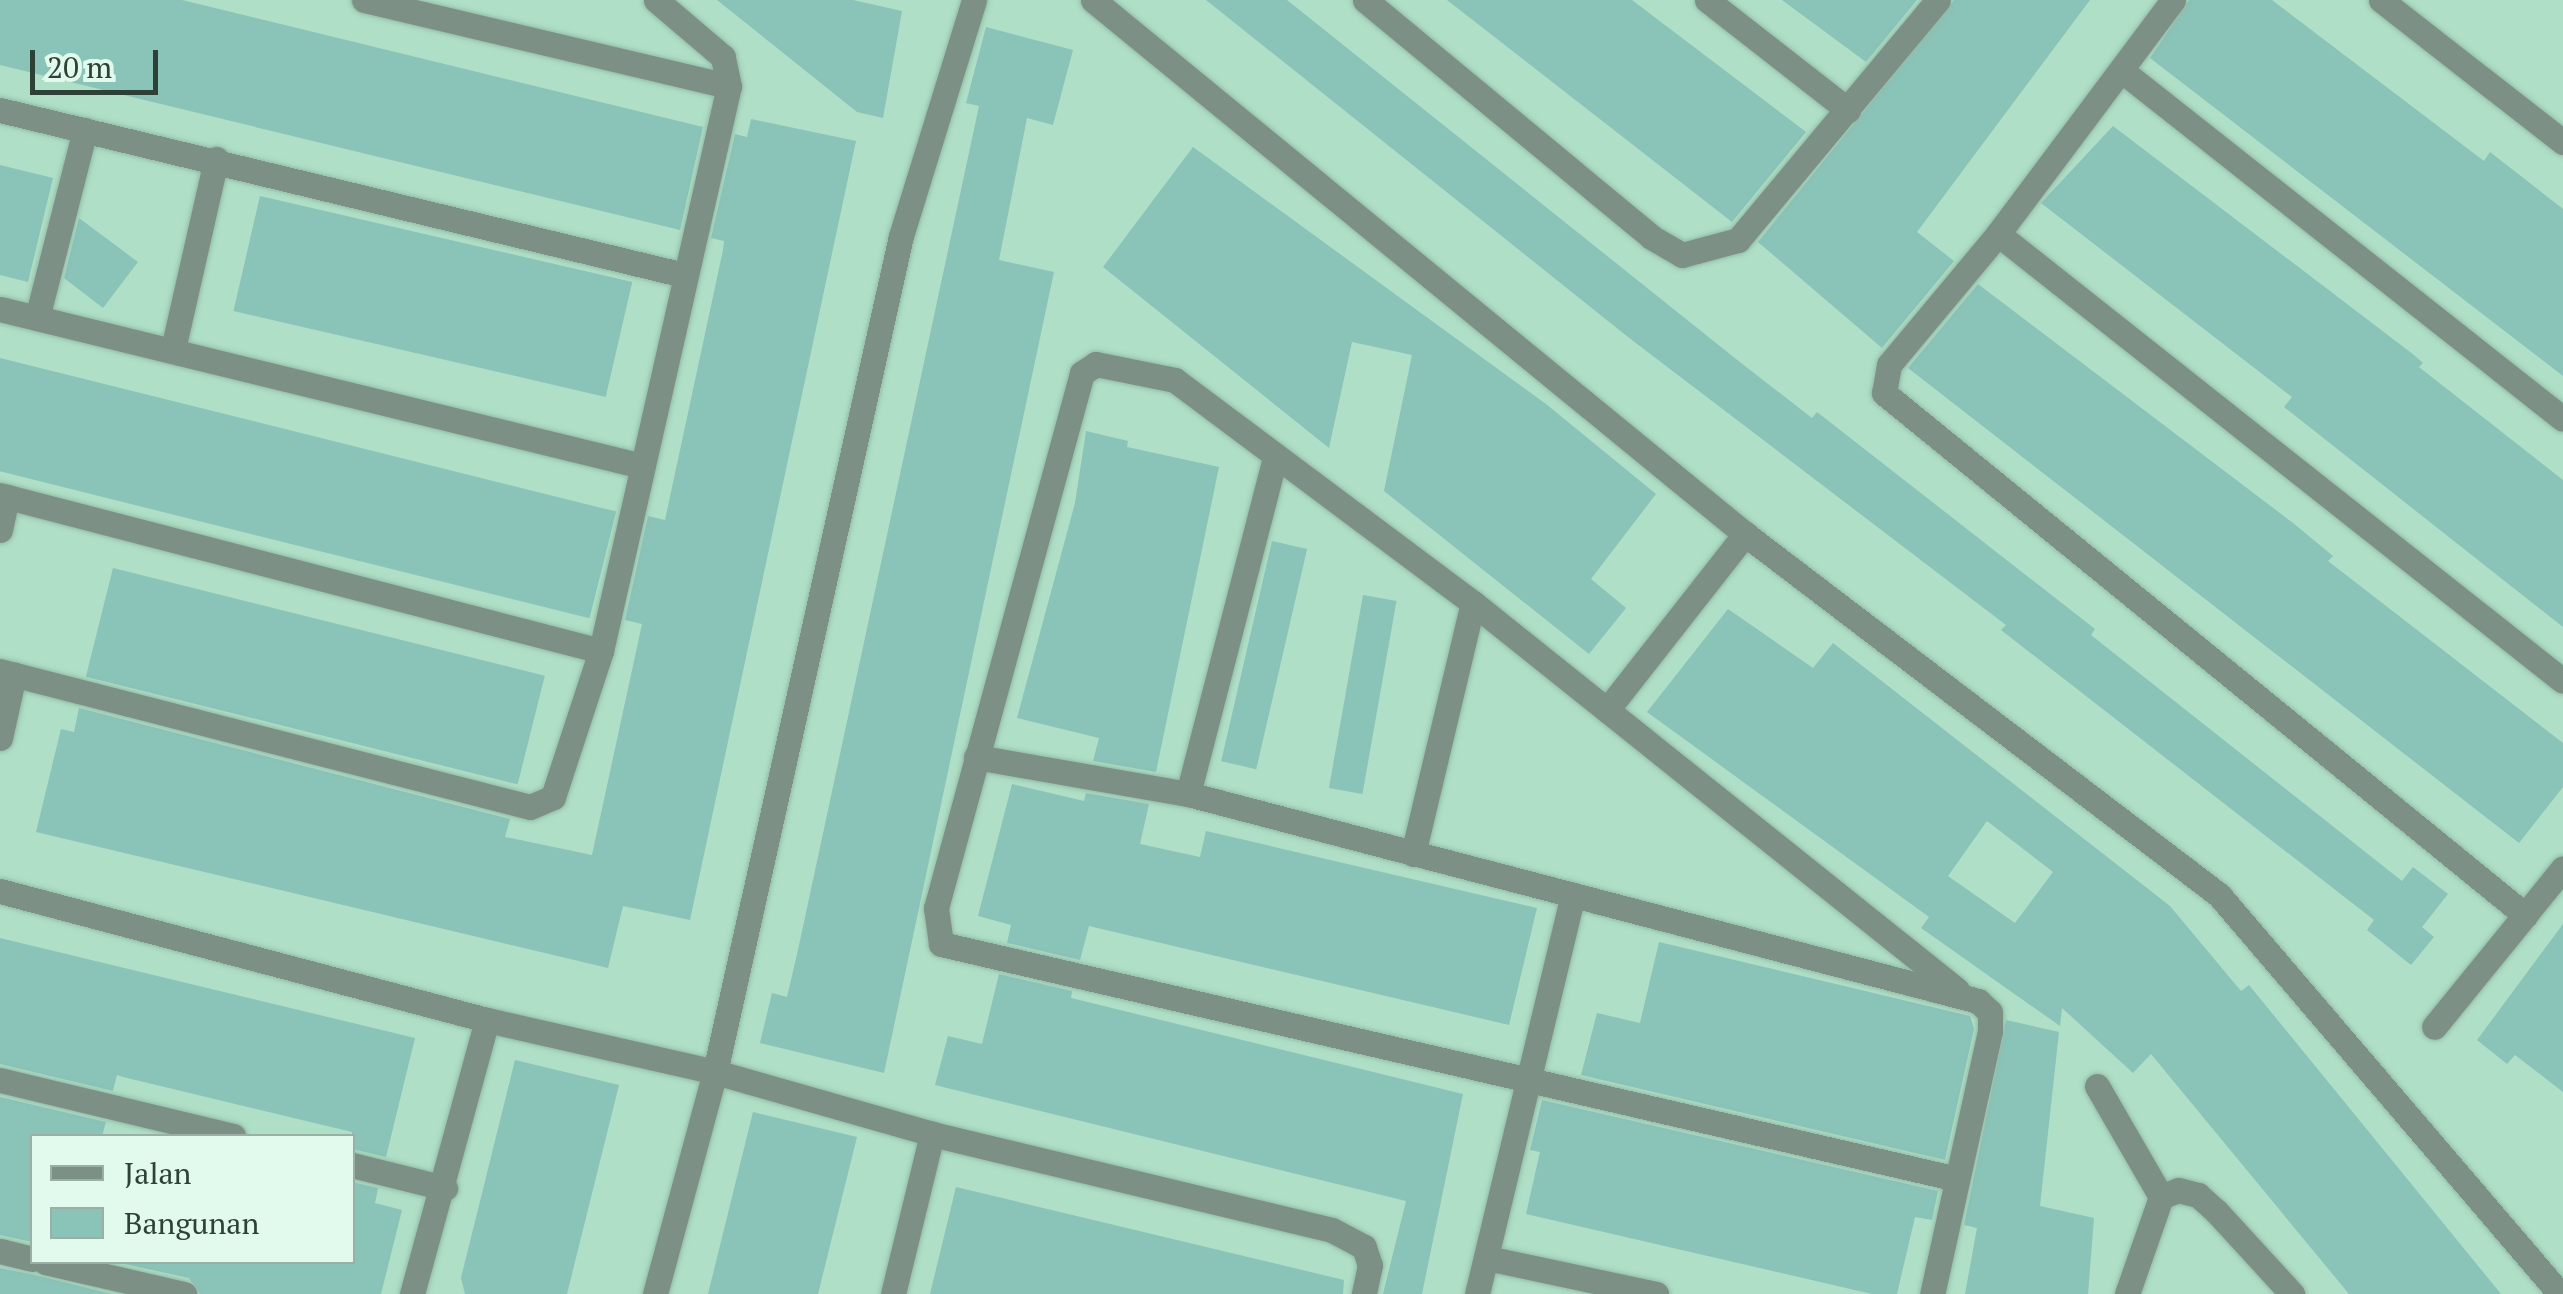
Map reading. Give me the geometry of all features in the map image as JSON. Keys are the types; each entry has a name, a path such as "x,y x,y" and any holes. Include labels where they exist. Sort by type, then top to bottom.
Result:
{"street":[{"path":"364,0 729,86"},
{"path":"0,738 7,673 538,807 560,788 601,650 729,86 723,57 656,0"},
{"path":"654,1294 715,1072 901,236 974,0"},
{"path":"1093,0 1745,534 2218,894 2560,1294"},
{"path":"1364,0 1651,237 1682,255 1710,253 1738,240 1938,0"},
{"path":"1707,0 1848,110"},
{"path":"2173,0 1998,234 1889,365 1884,393 2525,914"},
{"path":"2381,0 2563,142"},
{"path":"2121,70 2563,419"},
{"path":"0,110 216,159 684,275"},
{"path":"37,318 86,130"},
{"path":"173,349 216,159"},
{"path":"1998,234 2563,681"},
{"path":"0,310 642,466"},
{"path":"1932,1294 1992,1021 1985,1006 1956,990 1473,604 1163,374 1096,364 1082,373 936,908 941,944 1957,1179"},
{"path":"1188,794 1275,458"},
{"path":"0,530 4,496 601,650"},
{"path":"1607,710 1745,534"},
{"path":"1413,854 1473,604"},
{"path":"976,757 1188,794 1572,898 1956,990"},
{"path":"2434,1027 2563,868"},
{"path":"0,891 487,1020 715,1072 932,1134 1342,1233 1368,1254 1364,1294"},
{"path":"1478,1294 1572,898"},
{"path":"412,1294 445,1188 487,1020"},
{"path":"0,1080 225,1134"},
{"path":"2096,1086 2161,1197"},
{"path":"893,1294 932,1134"},
{"path":"355,1167 445,1188"},
{"path":"2127,1294 2161,1197 2178,1190 2198,1194 2292,1294"},
{"path":"0,1251 30,1258"},
{"path":"1487,1258 1656,1294"},
{"path":"54,1264 184,1294"}],"building":[{"path":"0,0 182,0 703,127 680,230 0,65"},
{"path":"717,0 853,0 902,11 883,118 857,112"},
{"path":"1206,0 1287,0 1736,359 1812,418 1817,412 2095,629 2091,635 2402,881 2413,867 2448,894 2422,927 2434,937 2411,965 2367,930 2374,920 2001,630 2006,625 1628,337"},
{"path":"1447,0 1632,0 1806,132 1732,222"},
{"path":"1782,0 1917,0 1866,62"},
{"path":"1954,0 2090,0 1917,232 1954,261 1882,348 1758,242"},
{"path":"2189,0 2272,0 2484,161 2490,152 2563,209 2563,376 2150,58"},
{"path":"986,27 1073,50 1053,125 1027,118 999,260 1054,272 884,1073 760,1043 772,993 787,997 798,950 979,106 966,103"},
{"path":"751,119 856,141 690,920 623,906 608,968 36,832 61,729 74,732 79,708 510,819 505,837 592,855 642,624 625,620 648,516 665,520 723,250 724,241 711,238 735,134 747,137"},
{"path":"2113,126 2414,355 2423,363 2419,367 2563,480 2563,627 2284,407 2292,397 2041,203"},
{"path":"1193,147 1546,404 1656,494 1591,579 1626,608 1589,654 1384,491 1412,355 1352,342 1329,448 1103,267"},
{"path":"0,165 53,178 28,282 0,275"},
{"path":"260,196 632,282 606,397 233,311"},
{"path":"79,218 138,262 103,308 64,278"},
{"path":"1978,284 2293,523 2333,556 2328,561 2563,743 2563,787 2519,843 1908,368"},
{"path":"0,358 616,512 590,618 0,471"},
{"path":"1086,431 1128,441 1127,447 1219,467 1156,772 1093,761 1099,738 1017,718 1075,503"},
{"path":"1272,541 1307,549 1256,769 1221,761"},
{"path":"113,568 545,676 518,784 86,677"},
{"path":"1363,595 1396,601 1362,794 1329,788"},
{"path":"1728,609 1813,668 1833,643 2170,906 2241,991 2249,985 2501,1294 2349,1294 2151,1054 2133,1073 2062,1008 2060,1026 1921,928 1929,917 1647,712","holes":["1987,821 2053,872 2015,923 1948,876"]},
{"path":"1012,784 1084,801 1086,793 1149,804 1140,844 1200,857 1206,831 1537,908 1509,1025 1089,926 1080,960 1007,943 1011,925 978,916"},
{"path":"2563,924 2563,1092 2515,1055 2507,1064 2477,1040"},
{"path":"0,938 415,1038 386,1157 355,1150 352,1132 117,1075 113,1091 0,1064"},
{"path":"1659,942 1970,1016 1974,1029 1945,1160 1581,1075 1597,1013 1640,1023"},
{"path":"999,974 1072,991 1071,998 1463,1094 1422,1294 1383,1294 1406,1201 935,1085 948,1036 982,1044"},
{"path":"2006,1020 2059,1032 2040,1206 2094,1218 2088,1294 1965,1294 1977,1228 1964,1225"},
{"path":"515,1060 619,1085 567,1294 465,1294 461,1278"},
{"path":"0,1097 106,1122 103,1134 30,1134 30,1242 0,1235"},
{"path":"1542,1100 1938,1191 1932,1220 1915,1217 1897,1294 1872,1294 1526,1214 1540,1152 1530,1150"},
{"path":"753,1112 857,1137 818,1294 708,1294"},
{"path":"355,1183 378,1188 375,1203 402,1210 381,1294 200,1294 189,1278 124,1264 355,1264"},
{"path":"956,1187 1344,1280 1343,1294 930,1294"},
{"path":"0,1268 35,1275 112,1294 0,1294"}]}
